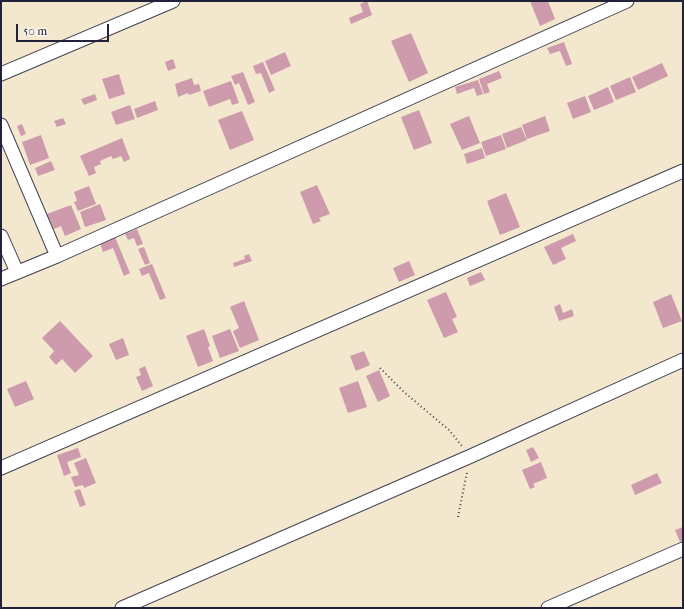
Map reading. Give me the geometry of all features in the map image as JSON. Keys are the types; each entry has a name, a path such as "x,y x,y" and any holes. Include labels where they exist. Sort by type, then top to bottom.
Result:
{"street":[{"path":"1,74 173,1"},
{"path":"1,279 56,256 627,1"},
{"path":"1,125 56,256"},
{"path":"1,468 683,170"},
{"path":"1,236 17,272"},
{"path":"122,608 471,456 683,360"},
{"path":"548,608 683,549"}],"path":[{"path":"380,368 404,392 449,430 471,456 458,517"}],"building":[{"path":"367,1 372,15 351,24 349,18 363,12 360,4"},
{"path":"530,1 548,1 555,19 540,26"},
{"path":"411,33 428,73 409,82 391,41"},
{"path":"564,42 572,64 566,66 560,51 550,54 547,48"},
{"path":"285,52 291,66 271,75 265,61"},
{"path":"173,59 176,68 168,71 165,62"},
{"path":"263,62 275,90 269,93 261,73 256,74 253,66"},
{"path":"662,63 668,76 638,90 632,77"},
{"path":"499,71 502,78 487,84 490,92 484,94 479,79"},
{"path":"243,72 255,102 248,105 239,83 235,85 231,76"},
{"path":"119,74 125,94 109,99 102,79"},
{"path":"630,77 636,92 616,100 610,86"},
{"path":"192,78 194,85 199,84 201,91 189,95 188,93 178,97 175,84"},
{"path":"478,80 483,94 477,96 474,88 457,94 455,87"},
{"path":"231,81 239,103 232,105 230,99 209,107 203,91"},
{"path":"608,87 614,102 594,110 588,96"},
{"path":"95,94 97,100 84,105 81,99"},
{"path":"585,96 591,112 573,119 567,103"},
{"path":"155,101 158,110 137,118 134,109"},
{"path":"130,105 135,119 116,125 111,112"},
{"path":"419,110 432,143 414,150 401,117"},
{"path":"242,111 254,140 230,150 218,120"},
{"path":"469,116 480,143 462,150 450,124"},
{"path":"545,116 550,131 527,139 522,125"},
{"path":"63,118 66,124 57,127 54,121"},
{"path":"22,124 26,134 21,136 17,126"},
{"path":"521,127 527,140 507,148 502,134"},
{"path":"41,135 49,158 30,165 22,142"},
{"path":"501,135 506,149 486,156 481,142"},
{"path":"122,138 130,159 124,162 121,156 113,159 111,156 100,161 101,164 94,167 96,173 89,176 80,156"},
{"path":"482,148 485,158 467,164 464,154"},
{"path":"51,161 55,170 38,176 35,168"},
{"path":"317,185 330,214 319,218 321,221 313,224 300,192"},
{"path":"89,186 96,204 78,211 74,202 77,201 74,192"},
{"path":"506,193 520,227 500,235 487,201"},
{"path":"100,204 106,220 85,227 80,212"},
{"path":"71,205 81,229 65,236 61,226 54,229 47,214"},
{"path":"137,229 143,244 137,246 134,238 128,240 125,234"},
{"path":"573,234 576,241 561,248 566,259 553,265 544,247"},
{"path":"115,237 130,273 124,276 113,248 103,252 100,243"},
{"path":"144,247 150,263 145,265 138,249"},
{"path":"249,254 252,261 234,267 233,263 245,259 244,256"},
{"path":"409,261 415,275 399,282 393,268"},
{"path":"152,264 166,298 160,300 149,273 142,276 139,269"},
{"path":"481,272 485,280 470,286 467,278"},
{"path":"446,292 457,317 452,319 458,332 444,338 427,300"},
{"path":"671,294 682,321 663,328 653,302"},
{"path":"244,301 259,340 240,348 233,331 239,328 230,307"},
{"path":"560,304 563,313 572,309 574,316 559,321 554,307"},
{"path":"60,321 93,356 75,373 62,359 56,365 49,357 54,351 42,338"},
{"path":"204,329 213,361 198,367 186,336"},
{"path":"230,329 239,351 220,358 212,336"},
{"path":"123,338 129,355 116,360 109,344"},
{"path":"364,351 370,365 356,371 350,356"},
{"path":"145,366 153,386 142,391 136,377 141,375 139,369"},
{"path":"379,370 390,396 378,402 366,376"},
{"path":"26,381 34,399 15,407 7,389"},
{"path":"358,381 367,407 348,413 339,388"},
{"path":"533,447 539,458 531,462 526,450"},
{"path":"78,448 81,457 67,462 71,473 64,476 57,455"},
{"path":"86,458 96,483 84,488 83,485 75,487 71,477 79,475 74,463"},
{"path":"541,462 547,478 533,484 535,487 530,489 522,470"},
{"path":"657,473 662,483 635,495 631,485"},
{"path":"80,489 86,505 80,507 74,491"},
{"path":"683,527 683,541 680,542 675,530"}]}
